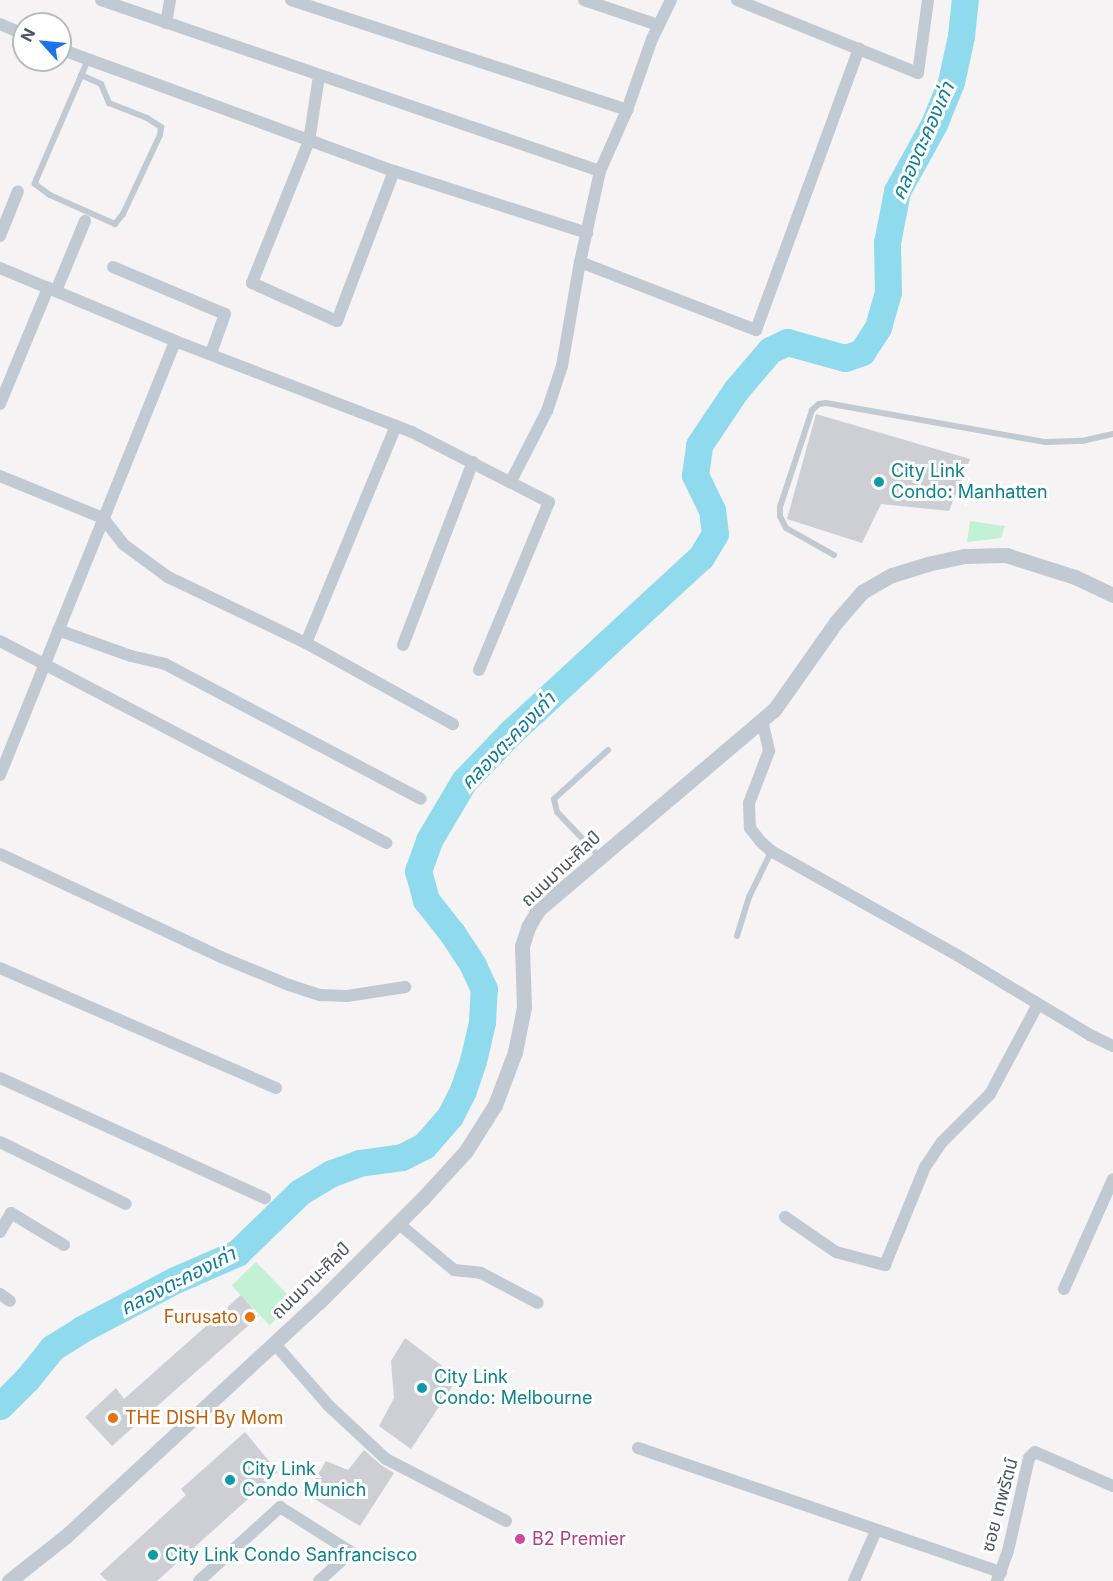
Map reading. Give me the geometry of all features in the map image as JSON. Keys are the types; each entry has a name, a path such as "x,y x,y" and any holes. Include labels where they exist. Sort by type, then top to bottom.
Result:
{"street":[{"path":"101,0 600,171"},
{"path":"166,23 170,0"},
{"path":"291,0 627,110"},
{"path":"584,0 658,25"},
{"path":"511,481 547,411 562,366 580,262 600,171 627,110 658,25 671,0"},
{"path":"737,0 918,73 928,0"},
{"path":"580,262 756,330 859,48"},
{"path":"72,54 394,171 587,233"},
{"path":"319,76 309,141 252,283 337,321 394,171"},
{"path":"0,236 18,191"},
{"path":"0,404 85,221"},
{"path":"113,267 225,314 211,353"},
{"path":"0,268 175,341 396,426 473,462 549,502 479,670"},
{"path":"0,775 175,341"},
{"path":"306,643 396,426"},
{"path":"403,645 473,462"},
{"path":"0,476 103,519 123,544 168,577 306,643 453,724"},
{"name":"ถนนมานะศิลป์","path":"9,1581 66,1536 274,1343 398,1223 466,1151 495,1105 515,1052 524,1007 522,946 528,927 539,909 774,710 836,622 862,592 892,575 966,556 1006,555 1076,577 1113,595"},
{"path":"58,630 131,656 165,664 421,799"},
{"path":"0,641 386,843"},
{"path":"762,720 769,751 749,803 750,828 771,851 1113,1046"},
{"path":"0,854 221,957 320,995 347,996 405,987"},
{"path":"0,968 276,1088"},
{"path":"786,1217 836,1252 885,1265 925,1167 942,1142 990,1094 1038,1004"},
{"path":"0,1078 265,1198"},
{"path":"0,1142 126,1204"},
{"path":"1064,1289 1113,1179"},
{"path":"0,1232 11,1214 64,1245"},
{"path":"398,1223 454,1270 481,1273 538,1303"},
{"path":"274,1343 328,1405 386,1459 506,1521"},
{"path":"638,1448 999,1576"},
{"name":"ซอย เทพรัตน์","path":"999,1576 1013,1534 1029,1458 1035,1452 1113,1486"},
{"path":"199,1581 280,1506 351,1552 319,1581"},
{"path":"854,1581 876,1531"}],"lane":[{"path":"81,75 101,84 109,103 147,118 161,127 160,135 123,214 115,224 50,195 35,184 81,75 88,60"},
{"path":"834,555 786,528 780,516 780,507 812,410 819,404 1046,442 1082,441 1113,434"},
{"path":"600,857 557,812 554,799 608,750"},
{"path":"737,936 750,897 771,851"}],"green space":[{"path":"970,521 1005,526 1001,538 967,542"},
{"path":"256,1262 294,1302 270,1325 232,1286"}],"building":[{"name":"City Link Condo: Manhatten","path":"816,414 970,459 949,511 881,504 862,543 787,519"},
{"path":"241,1295 259,1316 112,1446 85,1417 116,1388 124,1399"},
{"name":"City Link Condo: Melbourne","path":"405,1338 458,1378 411,1449 379,1426 394,1398 391,1361"},
{"path":"245,1432 278,1472 157,1581 107,1581 100,1574 186,1495 181,1489"},
{"path":"364,1450 394,1473 360,1526 306,1494 326,1461 348,1470"}],"waterway":[{"name":"คลองตะคองเก่า","path":"0,1406 27,1379 52,1348 82,1329 175,1280 237,1253 300,1192 332,1173 359,1163 402,1157 424,1146 450,1116 463,1090 473,1061 482,1022 484,989 473,965 426,900 418,871 429,840 464,781 510,733 701,557 715,534 712,510 695,475 699,445 736,390 770,350 787,342 845,358 862,352 878,327 888,292 887,243 897,191 934,124 951,82 961,36 965,0"}],"place":[{"name":"City Link Condo: Manhatten","path":"879,482"},
{"name":"Furusato","path":"250,1317"},
{"name":"City Link Condo: Melbourne","path":"422,1388"},
{"name":"THE DISH By Mom","path":"113,1418"},
{"name":"City Link Condo Munich","path":"230,1480"},
{"name":"B2 Premier","path":"520,1539"},
{"name":"City Link Condo Sanfrancisco","path":"153,1555"}]}
